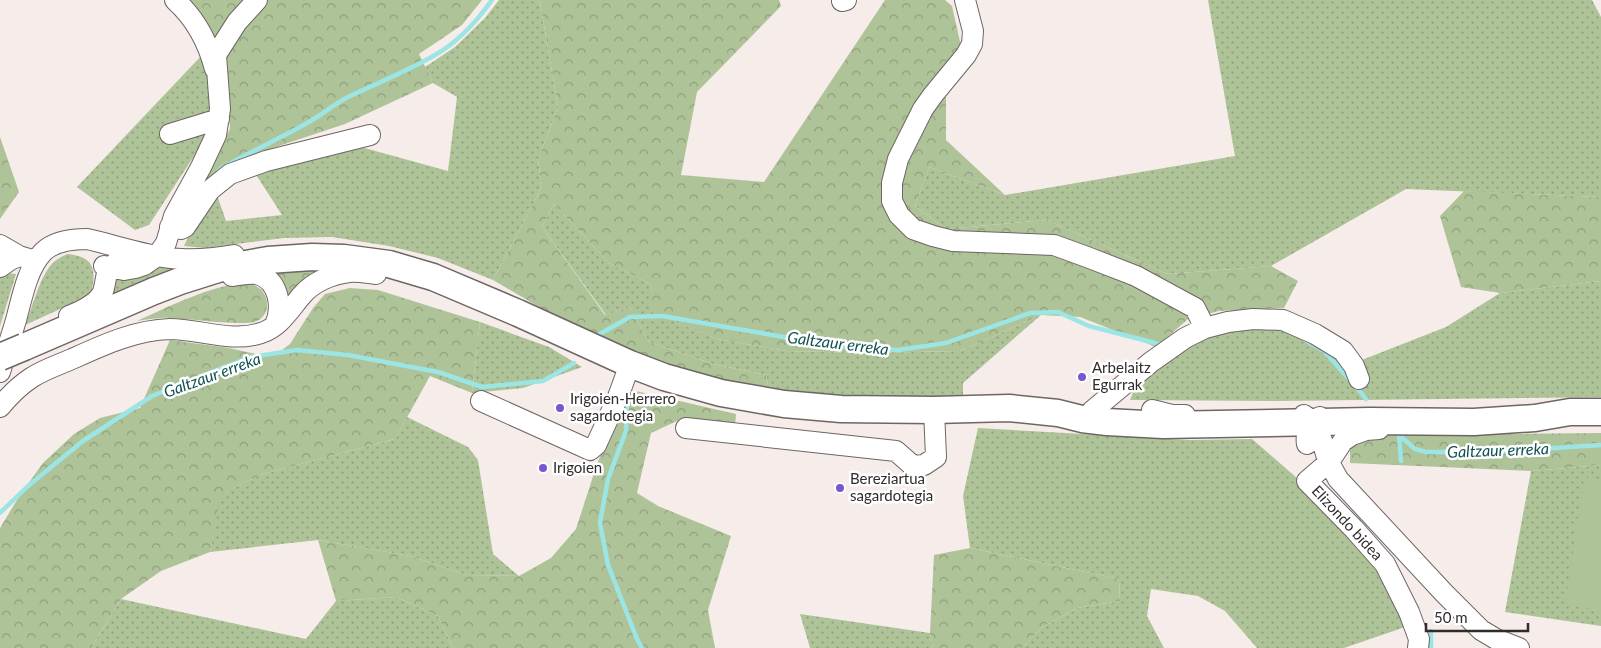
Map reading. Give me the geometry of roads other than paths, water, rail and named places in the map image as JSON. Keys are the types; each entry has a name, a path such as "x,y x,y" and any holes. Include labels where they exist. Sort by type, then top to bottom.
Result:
{"main road":[{"path":"12,356 180,280 238,265 268,260 312,257 344,258 372,261 433,277 494,302 630,364 664,377 712,391 784,404 841,408 934,410 1009,408 1132,424 1313,424 1478,415 1555,408 1570,412 1601,412"},
{"path":"1058,413 1152,410 1478,415"}],"street":[{"path":"175,0 200,29 210,48 219,83"},
{"path":"107,270 124,270 144,264 157,256 166,243 174,216 216,135 220,110 216,55 236,22 257,0"},
{"path":"965,0 972,31 972,44 966,55 923,109 898,159 892,183 892,201 899,215 913,229 952,241 1054,246 1078,254 1136,276 1195,308 1205,328"},
{"path":"170,134 219,119"},
{"path":"12,356 98,299 103,292 107,270 132,251 169,231 185,227 210,190 230,174 266,161 370,134"},
{"path":"169,231 173,249 182,259"},
{"path":"0,266 28,259 49,247 67,240 87,239 132,251 182,259 216,258 276,248 337,248 382,256 398,262 406,269"},
{"path":"67,240 86,247 100,260 107,270"},
{"path":"0,245 28,259"},
{"path":"0,418 18,378 12,356 26,285 28,259"},
{"path":"11,395 66,362 131,335 170,329 251,336 268,330 286,316 308,288 329,278 350,272 396,278 460,299 494,302"},
{"path":"12,356 182,292 232,276 256,274 265,278 270,283 275,289 280,302 275,324"},
{"path":"1092,411 1185,338 1205,328 1228,322 1253,319 1283,320 1315,334 1343,351 1354,366 1359,379"},
{"path":"481,401 590,450 596,445 618,397 630,364"},
{"path":"686,428 896,451 913,466 924,465 936,457 934,410"},
{"path":"1152,410 1172,415 1313,424 1318,430 1329,462 1338,479 1454,603 1482,630 1496,639 1519,648"},
{"path":"1329,462 1343,441 1352,435 1366,430 1450,428 1478,415"},
{"name":"Elizondo bidea","path":"1329,462 1307,480 1385,564 1409,612 1419,639 1418,648"}],"waterway":[{"path":"217,173 232,162 314,119 346,98 425,61 443,50 466,31 492,0"},
{"name":"Galtzaur erreka","path":"598,335 630,317 662,316 836,346 898,350 946,343 1030,313 1058,312 1089,326 1163,345"},
{"name":"Galtzaur erreka","path":"1305,340 1324,351 1349,379"},
{"name":"Galtzaur erreka","path":"0,513 28,486 83,441 152,396 250,357 297,350 348,355 438,372 482,387 543,381 574,363"},
{"name":"Galtzaur erreka","path":"1354,384 1366,399"},
{"path":"627,405 626,431 608,479 600,523 608,565 642,648"},
{"name":"Galtzaur erreka","path":"1399,435 1415,449 1426,452 1494,452 1601,445"},
{"path":"1399,435 1401,461"},
{"path":"1431,631 1431,648"}],"place":[{"name":"Arbelaitz Egurrak","path":"1082,377"},
{"name":"Irigoien-Herrero sagardotegia","path":"560,408"},
{"name":"Irigoien","path":"543,468"},
{"name":"Bereziartua sagardotegia","path":"840,488"}]}
